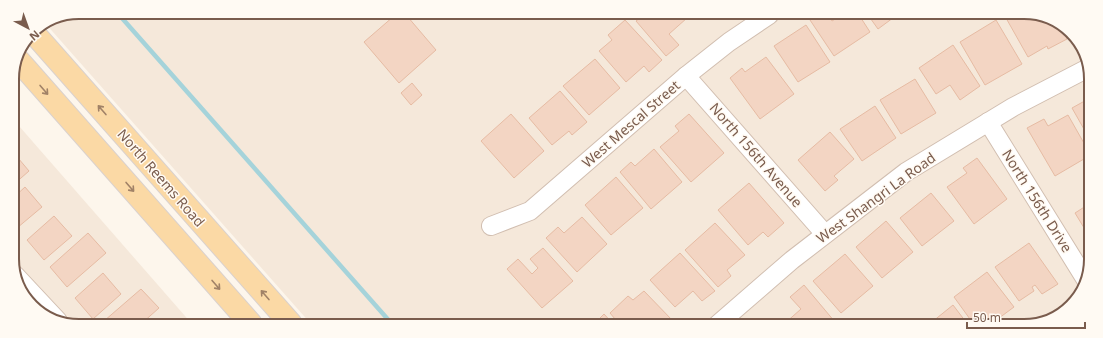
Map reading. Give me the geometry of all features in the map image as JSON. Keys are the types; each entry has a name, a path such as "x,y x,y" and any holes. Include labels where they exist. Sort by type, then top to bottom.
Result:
{"main road":[{"name":"North Reems Road","path":"47,48 287,319"},
{"name":"North Reems Road","path":"21,63 247,319"}],"street":[{"name":"West Mescal Street","path":"491,226 530,212 686,76 729,42 763,19"},
{"name":"West Shangri La Road","path":"724,319 792,260 906,172 1013,106 1083,70"},
{"name":"North 156th Avenue","path":"686,76 825,234"},
{"name":"North 156th Drive","path":"988,122 1082,274"},
{"path":"25,286 48,310"}],"shaded area":[{"path":"79,19 1024,19 1040,21 1051,25 1069,39 1078,52 1083,67 1084,259 1082,275 1076,289 1069,299 1054,311 1036,318 307,319 49,27 67,20"},
{"path":"19,126 188,319 79,319 63,317 49,311 34,299 25,286 20,271"}],"building":[{"path":"391,19 410,19 436,50 399,83 364,42"},
{"path":"639,19 686,19 669,34 679,45 666,56 636,21"},
{"path":"831,19 832,21 835,19 862,19 870,32 834,56 810,20"},
{"path":"871,19 892,19 878,29"},
{"path":"1007,19 1040,21 1057,29 1065,35 1067,39 1048,49 1047,46 1028,57"},
{"path":"625,20 662,60 649,72 644,66 626,82 599,51 612,40 608,35"},
{"path":"996,20 1022,64 985,85 960,42"},
{"path":"806,25 830,62 798,82 774,46"},
{"path":"953,45 980,86 960,100 950,85 936,94 919,68"},
{"path":"766,57 794,94 760,119 730,78 742,68 745,72"},
{"path":"595,59 620,88 589,115 563,86"},
{"path":"915,79 936,113 901,134 880,100"},
{"path":"412,83 422,95 411,105 401,93"},
{"path":"560,91 587,122 572,135 569,131 552,145 529,118"},
{"path":"1084,101 1084,129 1072,108"},
{"path":"875,106 896,138 862,161 840,129"},
{"path":"511,114 544,151 514,178 481,141"},
{"path":"689,114 724,153 691,182 660,147 679,131 675,126"},
{"path":"1068,115 1084,143 1084,159 1055,176 1027,128 1044,119 1048,126"},
{"path":"830,132 854,159 834,176 838,180 825,191 798,160"},
{"path":"654,149 682,182 651,209 620,172 631,162 635,166"},
{"path":"977,158 1007,199 974,224 947,187 967,173 963,168"},
{"path":"19,159 29,171 19,180"},
{"path":"616,177 643,208 611,235 585,205"},
{"path":"749,183 784,223 768,237 763,232 748,245 718,210"},
{"path":"25,187 42,207 19,226 19,192"},
{"path":"931,193 954,221 922,246 900,218"},
{"path":"1084,207 1084,228 1075,213"},
{"path":"54,216 72,236 44,260 27,240"},
{"path":"582,217 607,244 577,272 546,238 558,227 564,233"},
{"path":"886,221 913,252 882,278 856,247"},
{"path":"715,223 745,255 727,270 731,276 718,287 685,250"},
{"path":"88,233 106,253 67,287 50,267"},
{"path":"1029,243 1058,284 1042,294 1035,285 1032,287 1034,291 1019,301 995,267"},
{"path":"543,248 573,281 542,308 507,269 518,259 532,274 538,268 530,259"},
{"path":"680,253 715,291 702,301 693,291 675,307 650,280"},
{"path":"845,254 873,286 841,313 813,281"},
{"path":"987,272 1014,307 998,319 970,319 954,297"},
{"path":"103,273 121,294 93,319 75,298"},
{"path":"804,285 832,319 790,319 801,309 790,297"},
{"path":"141,289 159,308 147,319 106,319"},
{"path":"644,291 671,319 615,319 610,313 628,296 633,300"},
{"path":"953,305 964,319 936,319"},
{"path":"604,314 609,319 599,319"}],"waterway":[{"path":"123,19 388,319"}]}
